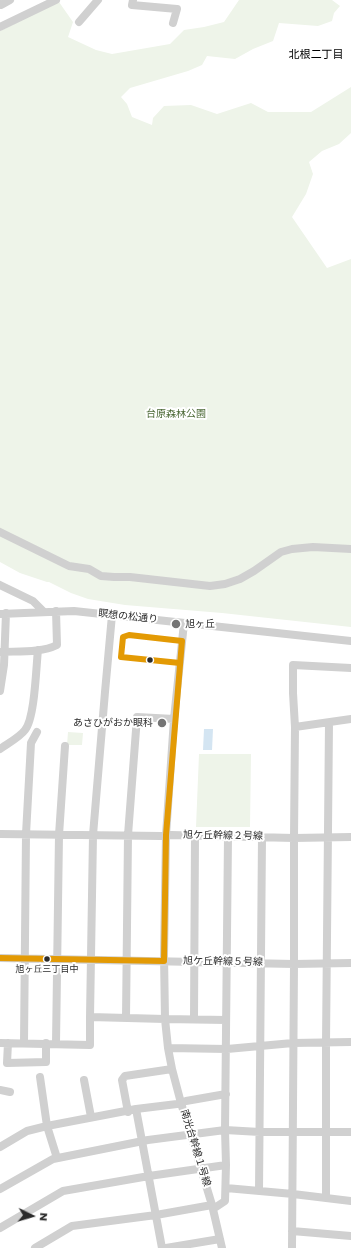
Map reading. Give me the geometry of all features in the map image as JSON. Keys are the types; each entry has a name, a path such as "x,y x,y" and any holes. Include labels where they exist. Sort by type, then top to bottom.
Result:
{"street":[{"path":"0,4 1,5 10,0"},
{"path":"0,27 41,3 56,0"},
{"path":"79,22 98,0"},
{"path":"133,0 132,5 177,9 173,23"},
{"path":"0,532 69,566 89,569 100,576 210,586 225,584 240,579 281,552 292,548 313,547 351,549"},
{"path":"0,585 33,601 43,611"},
{"path":"2,652 38,650 57,645 56,611"},
{"name":"瞑想の松通り","path":"3,613 74,611 351,641"},
{"path":"0,691 4,665 2,652 3,613"},
{"path":"46,1043 46,1062 7,1063 4,1043 46,1043 56,1043 90,1044 93,835 112,615"},
{"name":"南光台幹線１号線","path":"184,623 174,720 166,835 164,1020 172,1069 213,1207 222,1248"},
{"path":"0,749 25,731 32,714 38,650"},
{"path":"292,1248 295,727 293,665 351,668"},
{"path":"126,1018 128,835 137,717 174,720"},
{"path":"295,727 351,719"},
{"path":"326,1198 329,723"},
{"path":"24,1043 26,834 31,743 37,732"},
{"path":"56,1043 59,835 64,746"},
{"name":"旭ケ丘幹線２号線","path":"0,834 166,835 294,838 351,837"},
{"path":"194,1019 195,836"},
{"path":"35,1248 72,1226 213,1207 225,1201 228,837"},
{"path":"259,1191 262,837"},
{"name":"旭ケ丘幹線５号線","path":"0,958 261,962 294,964 351,963"},
{"path":"90,1017 164,1020 226,1020"},
{"path":"168,1048 226,1048 293,1043 351,1042"},
{"path":"162,1248 142,1141 122,1080 125,1076 172,1069"},
{"path":"40,1077 47,1126 57,1158"},
{"path":"84,1080 91,1117"},
{"path":"0,1090 10,1092"},
{"path":"0,1147 27,1131 47,1126 226,1094"},
{"path":"0,1189 53,1159 142,1141 225,1130 260,1132 351,1132"},
{"path":"0,1228 62,1191 226,1165"},
{"path":"226,1188 351,1201"},
{"path":"292,1231 351,1236"},
{"path":"166,1248 220,1239"}],"green space":[{"name":"台原森林公園","path":"239,0 332,0 340,6 334,13 332,21 318,26 279,23 273,41 253,49 235,59 207,56 202,65 188,71 130,88 121,97 127,104 132,117 152,125 153,118 164,106 191,105 217,114 251,103 268,112 311,112 351,87 351,133 339,144 322,151 309,162 313,174 306,194 292,217 327,268 351,259 351,627 222,613 125,605 88,599 71,593 49,582 20,573 0,562 0,31 59,2 73,22 68,37 96,50 112,54 170,44 184,30 224,22"},
{"path":"68,732 83,733 82,745 67,745"},
{"path":"199,754 251,754 250,827 196,827"}],"water":[{"path":"204,729 213,729 212,750 203,750"}],"transit line":[{"path":"0,958 164,961 166,835 182,641 129,635 123,637 121,657 180,663"}],"place":[{"name":"旭ヶ丘","path":"176,624"},
{"name":"あさひがおか眼科","path":"162,723"},
{"name":"旭ヶ丘三丁目中","path":"47,959"}],"district":[{"name":"北根二丁目","path":"316,55"}]}
